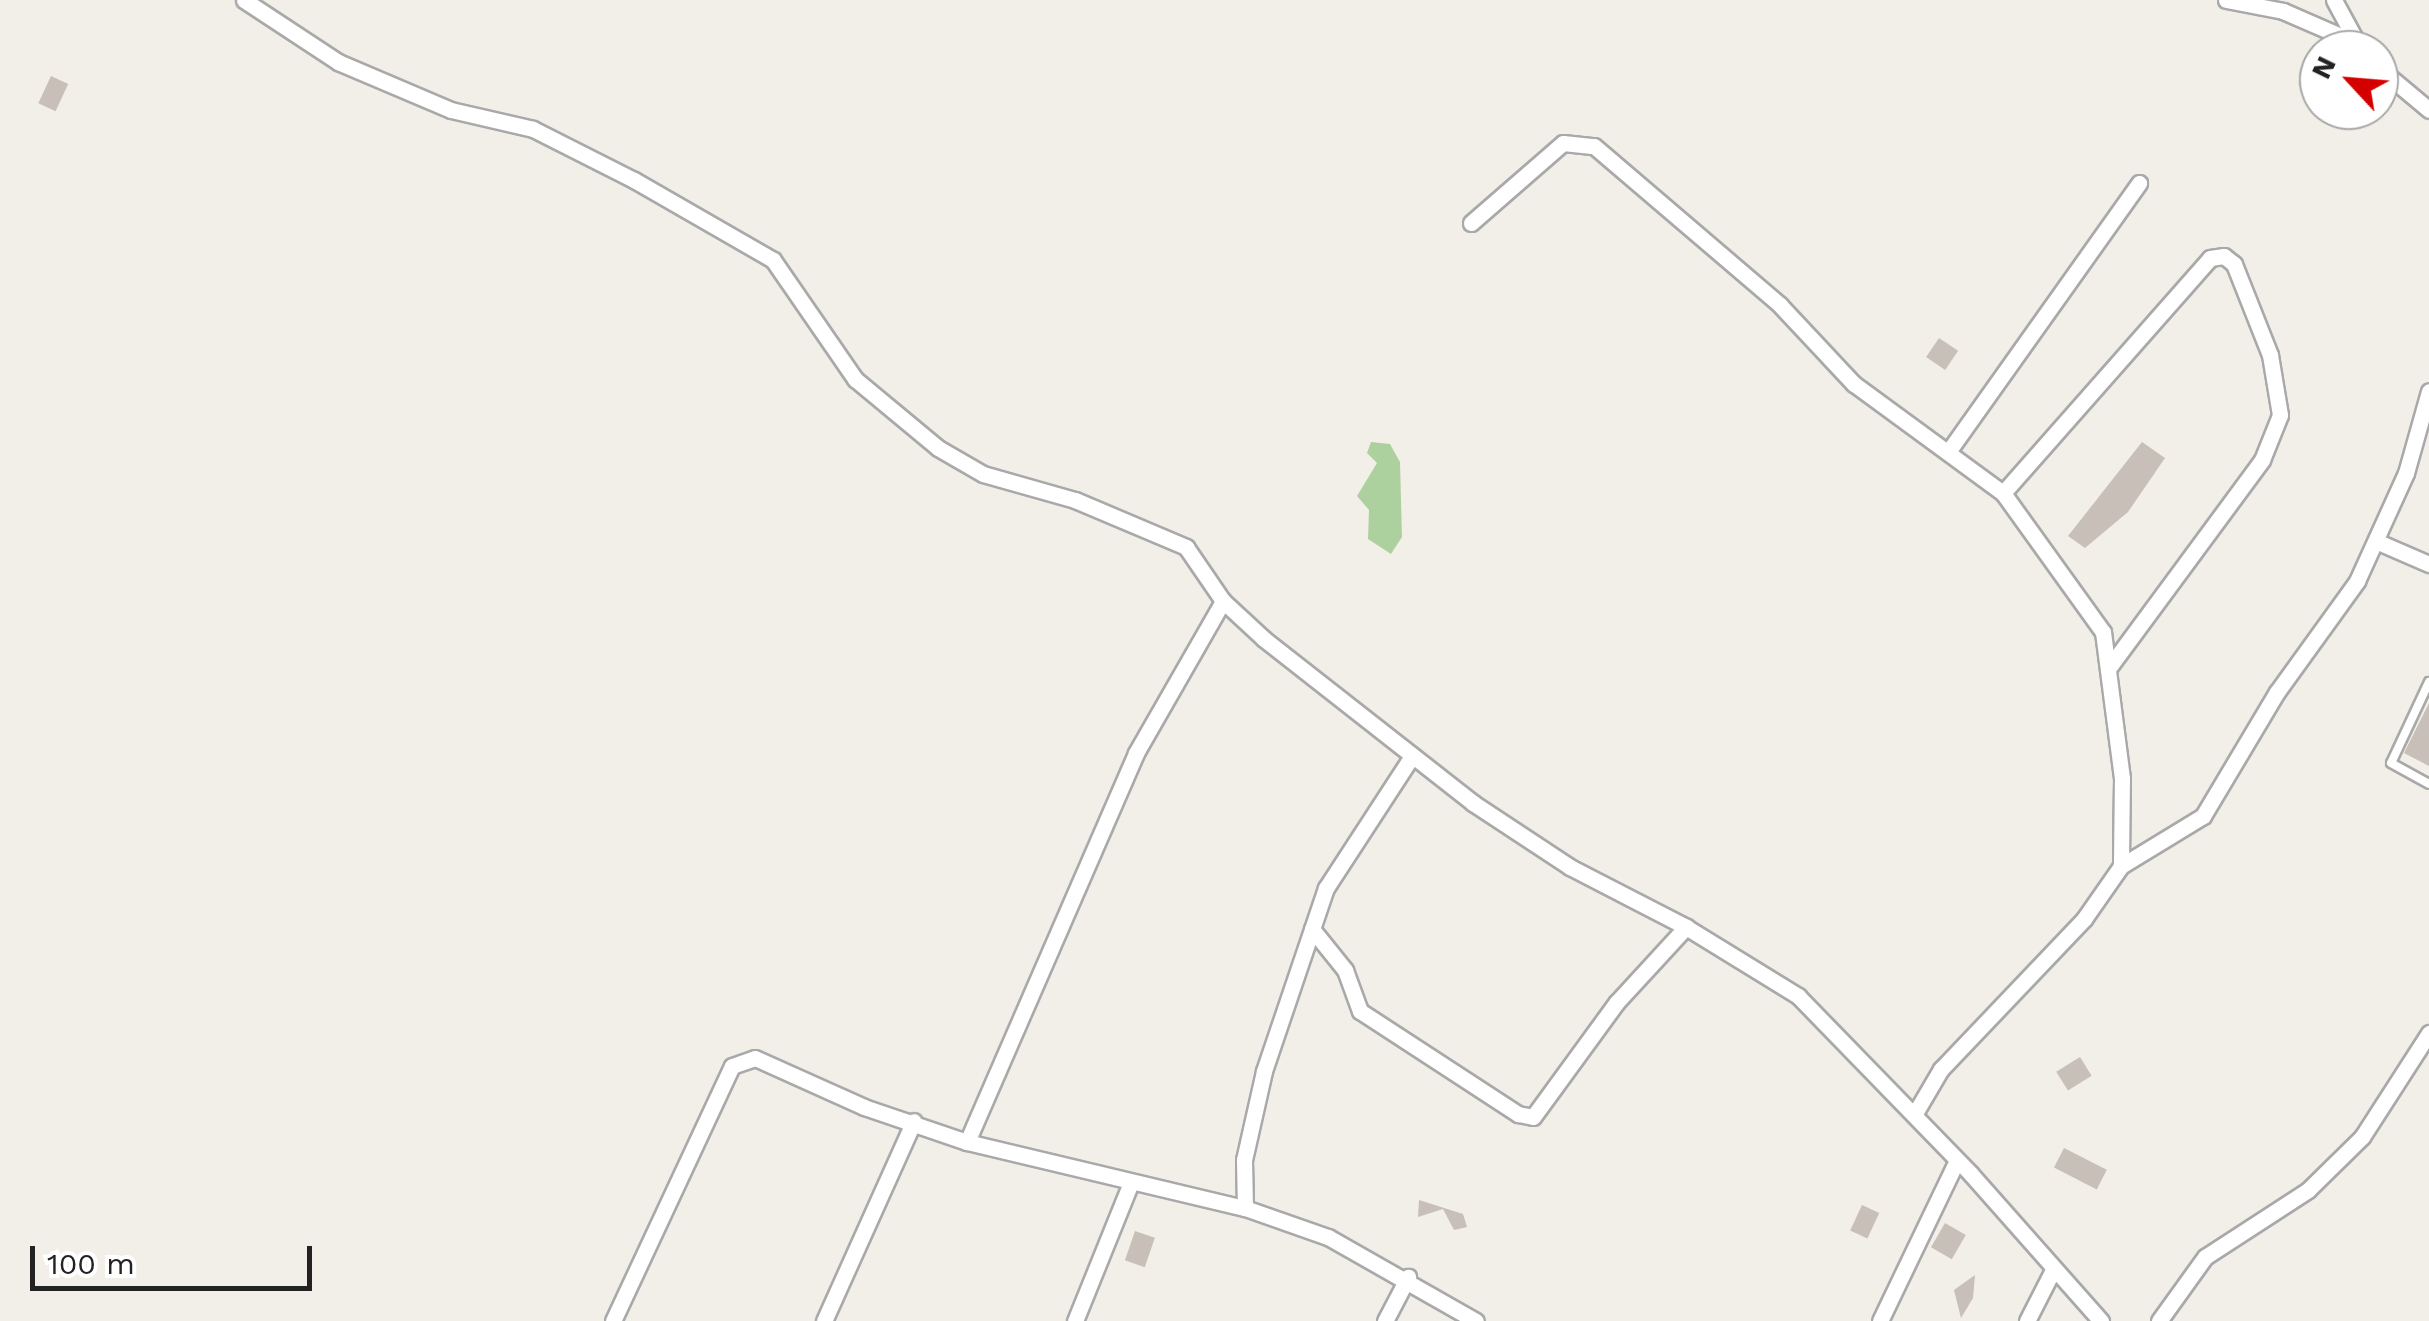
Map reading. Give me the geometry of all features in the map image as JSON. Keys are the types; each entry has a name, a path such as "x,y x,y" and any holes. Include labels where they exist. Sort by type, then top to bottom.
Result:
{"street":[{"path":"244,0 338,62 450,110 533,129 772,260 856,379 892,414 983,474 1075,500 1186,548 1224,601 1412,756 1570,868 1686,926 1798,996 1957,1160 2052,1272 2101,1321"},
{"path":"2226,0 2284,11 2324,30"},
{"path":"2334,0 2349,30"},
{"path":"2399,85 2429,110"},
{"path":"1471,223 1563,143 1594,146 1780,305 1854,384 2002,493 2102,632 2112,665 2122,778 2121,866"},
{"path":"1948,452 2139,183"},
{"path":"2002,493 2210,258 2224,256 2234,264 2270,354 2280,415 2262,460 2112,665"},
{"path":"1914,1115 1940,1069 2084,919 2121,866 2202,816 2376,541 2406,473 2429,391"},
{"path":"2376,541 2429,564"},
{"path":"966,1142 1136,753 1224,601"},
{"path":"1246,1208 1244,1160 1264,1070 1326,888 1412,756"},
{"path":"1312,929 1345,970 1360,1011 1518,1114 1533,1117 1617,1002 1686,926"},
{"path":"2159,1321 2204,1257 2308,1190 2362,1137 2429,1033"},
{"path":"613,1321 732,1066 756,1058 864,1107 966,1142 1130,1185 1246,1208 1328,1237 1408,1277 1476,1321"},
{"path":"824,1321 914,1121"},
{"path":"1880,1321 1957,1160"},
{"path":"1074,1321 1130,1185"},
{"path":"2027,1321 2052,1272"},
{"path":"1385,1321 1408,1277"}],"lane":[{"path":"2429,682 2391,763 2429,784"}],"green space":[{"path":"1371,442 1390,444 1400,462 1402,537 1391,554 1368,539 1369,510 1357,496 1377,463 1367,453"}],"building":[{"path":"51,76 68,84 56,111 38,103"},
{"path":"1939,338 1958,351 1945,370 1926,357"},
{"path":"2142,442 2165,458 2128,512 2085,548 2068,536"},
{"path":"2429,703 2429,766 2404,753"},
{"path":"2080,1057 2092,1076 2068,1090 2056,1072"},
{"path":"2064,1148 2107,1170 2097,1189 2054,1168"},
{"path":"1419,1200 1463,1214 1467,1227 1454,1230 1443,1209 1418,1217"},
{"path":"1862,1205 1879,1213 1867,1238 1850,1230"},
{"path":"1945,1223 1966,1235 1952,1259 1931,1247"},
{"path":"1135,1231 1155,1238 1145,1267 1125,1260"},
{"path":"1975,1275 1973,1298 1961,1318 1954,1290"}]}
